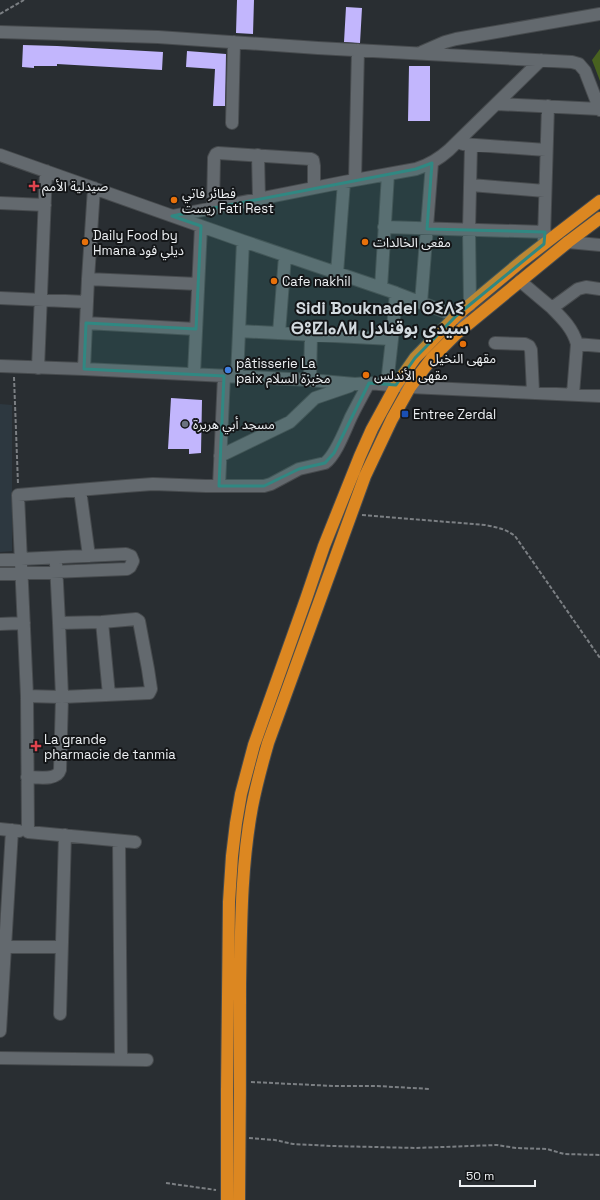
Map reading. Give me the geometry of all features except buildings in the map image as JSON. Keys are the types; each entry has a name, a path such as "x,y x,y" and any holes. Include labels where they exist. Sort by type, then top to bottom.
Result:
{"highway":[{"path":"227,1196 229,902 232,856 241,794 254,745 324,546 360,456 391,385 456,316 544,238 600,201"},
{"path":"239,1200 240,964 246,857 252,807 268,743 351,514 365,476 392,419 410,387 424,368 440,349 467,324 600,218"}],"street":[{"path":"421,53 456,38 600,14"},
{"path":"0,32 158,37 572,62 579,64 585,71 600,109 497,104"},
{"path":"232,123 234,42"},
{"path":"338,273 350,181 358,50"},
{"path":"172,216 416,169 432,163 456,144 541,60"},
{"path":"384,227 469,230 544,238 548,106"},
{"path":"456,144 546,150"},
{"path":"470,305 469,230 472,145"},
{"path":"213,208 214,158 216,154 220,153 311,159 313,160 314,166 314,188"},
{"path":"258,155 259,199"},
{"path":"0,156 285,256 396,293 456,316 467,324"},
{"path":"421,303 432,163"},
{"path":"38,368 46,171"},
{"path":"381,288 388,174"},
{"path":"470,185 545,191"},
{"path":"84,369 94,188"},
{"path":"0,203 45,205"},
{"path":"194,374 201,226"},
{"path":"237,376 244,241"},
{"path":"568,242 600,245"},
{"path":"279,333 285,256"},
{"path":"88,279 198,284"},
{"path":"520,281 552,308 571,329 575,336 577,344 572,394"},
{"path":"552,308 574,292 583,288 600,289"},
{"path":"391,385 392,339 396,293"},
{"path":"0,298 87,302"},
{"path":"86,323 196,329"},
{"path":"239,331 392,339"},
{"path":"310,380 311,335"},
{"path":"495,343 525,344 529,346 531,350 533,392"},
{"path":"577,344 600,346"},
{"path":"0,366 237,376 355,384 369,383 410,387 600,396"},
{"path":"219,486 224,376"},
{"path":"28,832 27,696 18,495 153,484 264,486 271,484 298,469 328,461 334,453 369,383"},
{"path":"220,456 290,422 315,398 355,384"},
{"path":"80,490 89,556"},
{"path":"0,560 128,554 131,556 132,563 130,567 127,568 0,574"},
{"path":"27,777 55,776 60,770 62,697 56,557"},
{"path":"27,696 62,697 146,694 149,693 151,689 139,621 136,619 102,622 58,623"},
{"path":"102,622 109,695"},
{"path":"0,624 24,623"},
{"path":"0,1031 5,947 6,829 135,842"},
{"path":"60,1014 65,835"},
{"path":"118,840 121,1059"},
{"path":"5,947 62,948"},
{"path":"0,1058 147,1060"}],"path":[{"path":"0,14 24,0"},
{"path":"14,367 18,495"},
{"path":"351,514 485,525 499,527 506,530 518,540 600,658"},
{"path":"240,1081 430,1089"},
{"path":"240,1137 275,1140 293,1144 416,1148 497,1145 516,1148 547,1149 564,1154 600,1155"},
{"path":"166,1183 227,1196"}],"highlighted area":[{"path":"432,163 427,229 545,232 544,244 456,316 415,358 396,385 369,383 334,453 325,463 299,469 264,486 219,486 224,376 84,369 86,323 196,329 201,226 172,216 416,169"}],"shaded area":[{"path":"0,404 12,405 12,551 0,552"}],"green space":[{"path":"600,49 600,81 592,60"}],"place":[{"name":"صيدلية الأمم","path":"34,186"},
{"name":"فطائر فاتي ريست Fati Rest","path":"174,200"},
{"name":"Daily Food by Hmana ديلي فود","path":"85,242"},
{"name":"مقعى الخالدات","path":"365,242"},
{"name":"Cafe nakhil","path":"274,281"},
{"name":"مقهى النخيل","path":"463,344"},
{"name":"pâtisserie La paix مخبزة السلام","path":"228,370"},
{"name":"مقهى الأندلس","path":"366,375"},
{"name":"Entree Zerdal","path":"405,414"},
{"name":"مسجد أبي هريرة","path":"185,424"},
{"name":"La grande pharmacie de tanmia","path":"36,746"}],"district":[{"name":"Sidi Bouknadel ⵙⵉⴷⵉ ⴱⵓⵇⵏⴰⴷⵍ سيدي بوقنادل","path":"380,318"}]}
